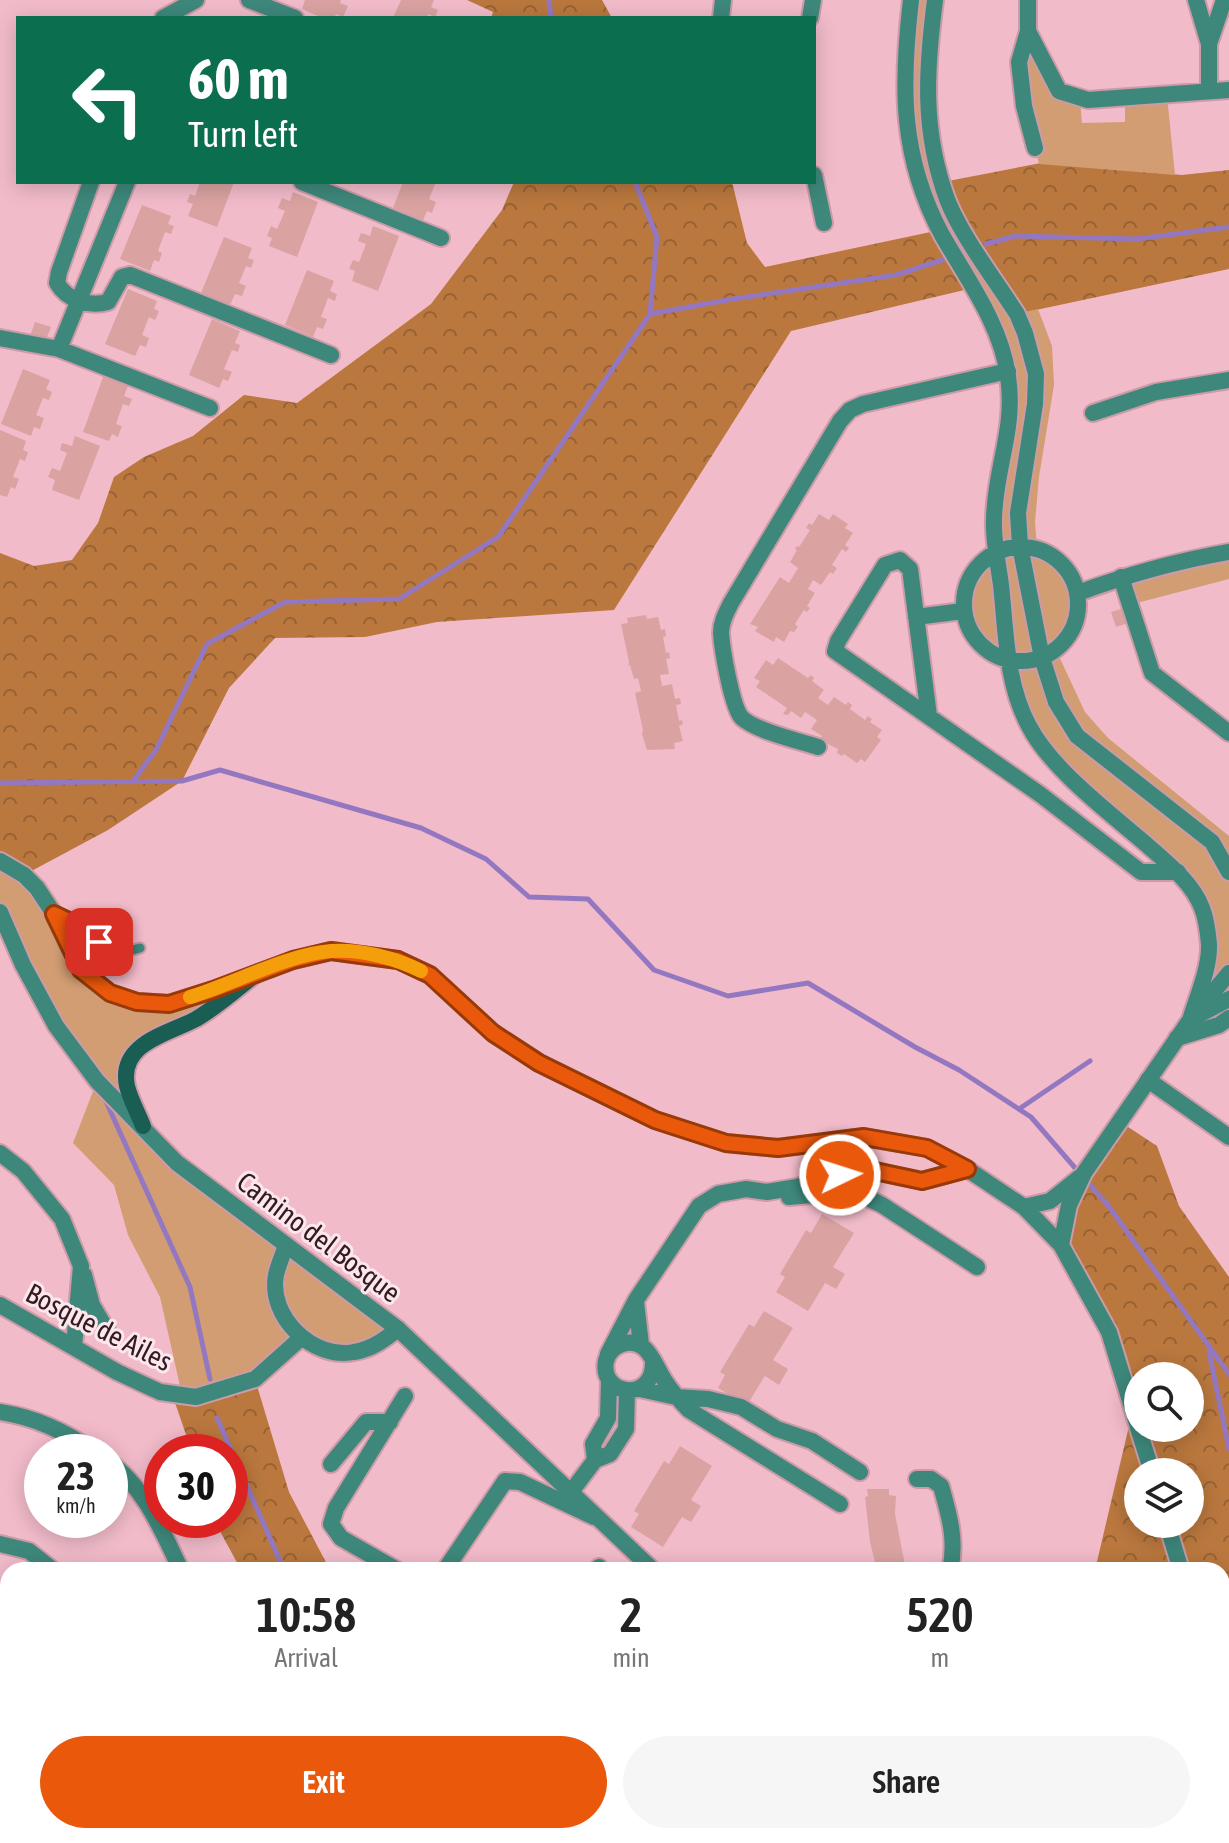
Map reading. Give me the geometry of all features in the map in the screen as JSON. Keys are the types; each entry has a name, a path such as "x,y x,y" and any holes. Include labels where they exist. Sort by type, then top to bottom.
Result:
{"main road":[{"path":"143,1126 126,1084 127,1066 134,1051 149,1039 196,1018 256,974"}],"street":[{"path":"167,16 196,0"},
{"path":"249,0 290,16"},
{"path":"911,0 903,99 918,174 940,230 999,342 1008,371 1010,426 995,506 1010,661 1019,702 1044,752 1178,872 1202,907 1209,946 1190,1020"},
{"path":"935,0 926,65 927,97 931,136 947,200 1017,314 1036,374 1035,404 1018,513 1020,546 1042,658 1056,702 1077,736 1212,842 1229,872"},
{"path":"1028,0 1028,31 1019,62 1024,106 1035,148"},
{"path":"1196,0 1209,44 1209,90"},
{"path":"1209,44 1224,0"},
{"path":"1028,31 1059,91 1081,99 1229,90"},
{"path":"90,184 57,283 62,291 78,301 101,304 108,302 118,281 130,275 331,355"},
{"path":"59,349 126,184"},
{"path":"307,184 441,238"},
{"path":"816,184 824,223"},
{"path":"999,342 1025,333"},
{"path":"0,338 59,349 210,408"},
{"path":"818,747 752,724 741,717 735,706 721,633 731,603 840,421 850,410 863,404 1008,371"},
{"path":"1093,413 1156,392 1229,380"},
{"path":"1020,546 1046,552 1067,569 1078,593 1076,620 1064,643 1042,658 1010,661 984,649 967,626 963,597 974,570 997,551 1020,546"},
{"path":"1078,593 1121,577 1229,552"},
{"path":"929,716 910,569 900,560 885,565 838,641 835,651 1041,795 1141,872 1178,872"},
{"path":"1121,577 1152,673 1229,733"},
{"path":"916,617 963,611"},
{"path":"0,861 24,875 46,900 81,970 110,993 137,1002 169,1004 293,960 331,951 398,960 430,975 493,1033 539,1063 655,1120 726,1143 778,1148 864,1137 927,1148 967,1169 1024,1207 1061,1245 1109,1332 1124,1381"},
{"name":"Camino del Bosque","path":"0,912 23,965 56,1026 97,1081 177,1163 398,1329 644,1562"},
{"path":"1061,1245 1069,1205 1084,1173 1190,1020 1229,973"},
{"path":"1190,1020 1229,999"},
{"path":"1190,1020 1229,1009"},
{"path":"1177,1038 1219,1025 1229,1018"},
{"path":"1177,1038 1225,1036 1229,1031"},
{"path":"1148,1080 1229,1137"},
{"path":"0,1153 23,1171 62,1219 81,1266 92,1305 108,1332"},
{"path":"767,1192 797,1187 861,1168 922,1181 967,1169"},
{"path":"1024,1207 1050,1201 1084,1173"},
{"path":"595,1460 593,1444 608,1418 608,1354 636,1300 699,1206 718,1194 746,1189 791,1198 853,1191 882,1205 977,1267"},
{"path":"286,1245 275,1278 280,1311 301,1338 325,1351 351,1353 377,1345 398,1329"},
{"path":"74,1346 81,1266"},
{"path":"636,1300 641,1345 676,1397 689,1410 840,1504"},
{"name":"Bosque de Ailes","path":"0,1305 117,1372 160,1392 196,1397 255,1379 301,1338"},
{"path":"608,1354 617,1346 629,1342 641,1345"},
{"path":"634,1390 649,1382 654,1372 653,1360"},
{"path":"609,1380 617,1388 708,1399 741,1407 777,1429 812,1441 860,1472"},
{"path":"571,1492 595,1460 610,1454 626,1429 634,1390"},
{"path":"383,1562 341,1538 331,1524 336,1508 405,1396"},
{"path":"0,1412 32,1417 65,1434"},
{"path":"331,1464 366,1422 390,1422"},
{"path":"128,1479 147,1504 177,1562"},
{"path":"917,1479 931,1479 941,1486 951,1520 952,1562"},
{"path":"450,1562 505,1481 520,1482 594,1517"},
{"path":"1171,1538 1179,1562"},
{"path":"0,1544 29,1551 43,1562"}],"lane":[{"path":"54,914 75,924 115,955 140,948"}],"green space":[{"path":"467,0 602,0 611,16 492,16 493,12"},
{"path":"1046,162 1182,175 1229,170 1229,269 1017,314 943,182"},
{"path":"513,184 732,184 747,243 765,267 940,230 973,288 791,331 614,610 437,622 365,637 275,638 229,688 182,781 108,830 24,875 0,862 0,553 34,566 72,560 98,523 114,477 144,457 193,436 244,395 297,403 431,304 502,210"},
{"path":"1119,1121 1157,1146 1179,1206 1229,1277 1229,1562 1097,1562 1125,1442 1204,1442 1204,1362 1124,1362 1124,1380 1109,1332 1061,1245 1069,1205"},
{"path":"255,1379 289,1492 326,1562 237,1562 224,1538 248,1538 248,1434 186,1434 172,1394"}],"shaded area":[{"path":"911,0 935,0 926,65 947,200 1017,314 1038,309 1052,346 1054,385 1039,477 1035,522 1037,548 1063,567 1071,580 1076,608 1073,623 1056,650 1085,712 1108,738 1229,836 1229,973 1217,989 1202,982 1202,907 1044,752 1010,661 984,649 967,626 963,597 974,570 997,551 1008,371 940,230 903,99"},
{"path":"1029,36 1041,62 1080,100 1082,123 1125,122 1125,99 1167,96 1175,175 1039,164 1025,105"},
{"path":"1229,552 1229,579 1129,605 1121,577"},
{"path":"0,861 24,875 95,983 169,1004 256,974 127,1066 143,1126 398,1329 351,1353 301,1339 255,1379 182,1395 160,1297 128,1235 114,1185 73,1143 97,1081 0,917"}],"building":[{"path":"305,0 341,0 340,3 348,6 343,16 318,16 302,9"},
{"path":"401,0 434,0 431,7 438,10 435,16 394,16"},
{"path":"199,184 233,184 217,227 188,216 193,204 187,202 190,194 195,196"},
{"path":"402,184 435,184 429,199 436,202 432,213 427,211 423,220 393,208"},
{"path":"293,192 318,202 297,257 269,246 272,238 267,236 271,226 277,229 285,211 278,208 282,198 290,201"},
{"path":"142,205 171,216 168,224 174,226 171,234 165,232 158,251 162,253 159,262 154,260 150,271 120,259"},
{"path":"373,226 399,236 378,291 352,281 355,271 349,269 353,260 359,262 366,244 358,241 361,233 370,236"},
{"path":"224,237 252,248 248,258 254,260 251,268 246,266 239,283 246,286 242,296 235,294 230,305 201,293"},
{"path":"307,270 334,281 330,291 337,294 335,301 328,298 321,317 327,319 323,329 317,327 313,337 285,325"},
{"path":"128,289 157,301 154,309 159,311 155,320 149,317 142,335 149,338 146,347 140,345 135,356 105,344"},
{"path":"212,319 240,331 235,343 240,345 238,352 232,350 224,369 232,372 228,381 223,379 219,388 189,375"},
{"path":"35,322 51,327 45,342 29,339"},
{"path":"23,369 50,380 46,389 52,392 49,400 43,398 36,415 44,418 40,429 34,427 31,436 1,424"},
{"path":"103,377 128,386 124,396 132,399 129,406 123,404 116,424 122,426 118,437 112,434 109,441 83,432"},
{"path":"0,430 26,441 23,450 28,452 25,461 20,459 13,477 19,479 7,497 0,495"},
{"path":"75,436 100,446 79,500 52,490 55,480 48,477 52,468 60,471 67,453 60,450 62,443 72,446"},
{"path":"819,514 829,520 833,514 848,524 845,528 853,533 845,545 849,548 846,552 842,549 832,565 837,568 821,585 813,580 808,589 815,593 807,606 810,608 807,612 804,610 795,624 798,627 794,632 790,631 784,642 776,637 774,642 755,631 758,627 750,624 780,577 789,583 798,568 790,562 795,549 810,530 806,528 809,523 812,525"},
{"path":"1128,607 1132,622 1116,627 1111,612"},
{"path":"646,615 647,619 658,617 661,630 665,629 666,636 663,637 670,658 666,659 669,674 660,675 662,686 672,684 675,699 680,698 681,704 676,705 679,721 682,720 683,724 679,726 683,741 674,743 675,749 647,750 642,734 635,693 641,691 638,678 634,679 628,666 621,624 628,623 627,618"},
{"path":"778,658 808,678 811,675 814,678 812,681 824,690 818,698 828,705 834,697 846,705 848,702 852,705 850,709 865,720 868,716 872,719 870,722 882,730 877,737 881,740 865,762 861,759 857,763 837,753 838,749 820,740 822,736 811,729 817,720 805,712 801,718 791,711 788,715 783,714 787,708 756,687 760,681 754,678 766,660 773,665"},
{"path":"822,1214 854,1233 833,1267 845,1274 836,1289 825,1283 808,1311 776,1292 785,1277 780,1274 806,1230 811,1233"},
{"path":"764,1311 793,1328 773,1360 788,1369 779,1385 765,1376 747,1405 718,1388 725,1375 720,1372 749,1324 754,1327"},
{"path":"680,1446 712,1466 691,1500 701,1506 691,1522 682,1517 663,1547 631,1527 639,1514 634,1511 664,1461 669,1464"},
{"path":"867,1489 889,1489 889,1495 896,1496 895,1514 904,1562 875,1562 865,1497 868,1496"}],"waterway":[{"path":"549,0 551,16"},
{"path":"133,781 156,750 207,644 285,602 399,599 498,537 650,314 657,237 636,184"},
{"path":"986,244 1015,236 1136,239 1229,227"},
{"path":"650,314 896,275 945,259"},
{"path":"0,783 182,781 220,770 421,828 486,859 529,897 588,899 654,970 728,996 808,983 959,1070 1031,1117 1076,1169"},
{"path":"1019,1109 1090,1061"},
{"path":"104,1097 190,1287 210,1379"},
{"path":"1089,1184 1107,1204 1229,1374"},
{"path":"1209,1352 1229,1449"},
{"path":"217,1418 280,1562"}],"slow traffic":[{"path":"190,997 293,960 331,951 398,960 421,971"}],"route":[{"path":"99,942 75,924 54,914 81,970 95,983 110,993 137,1002 169,1004 293,960 331,951 398,960 430,975 493,1033 539,1063 655,1120 726,1143 778,1148 864,1137 927,1148 967,1169 922,1181 861,1168 840,1175"}]}
